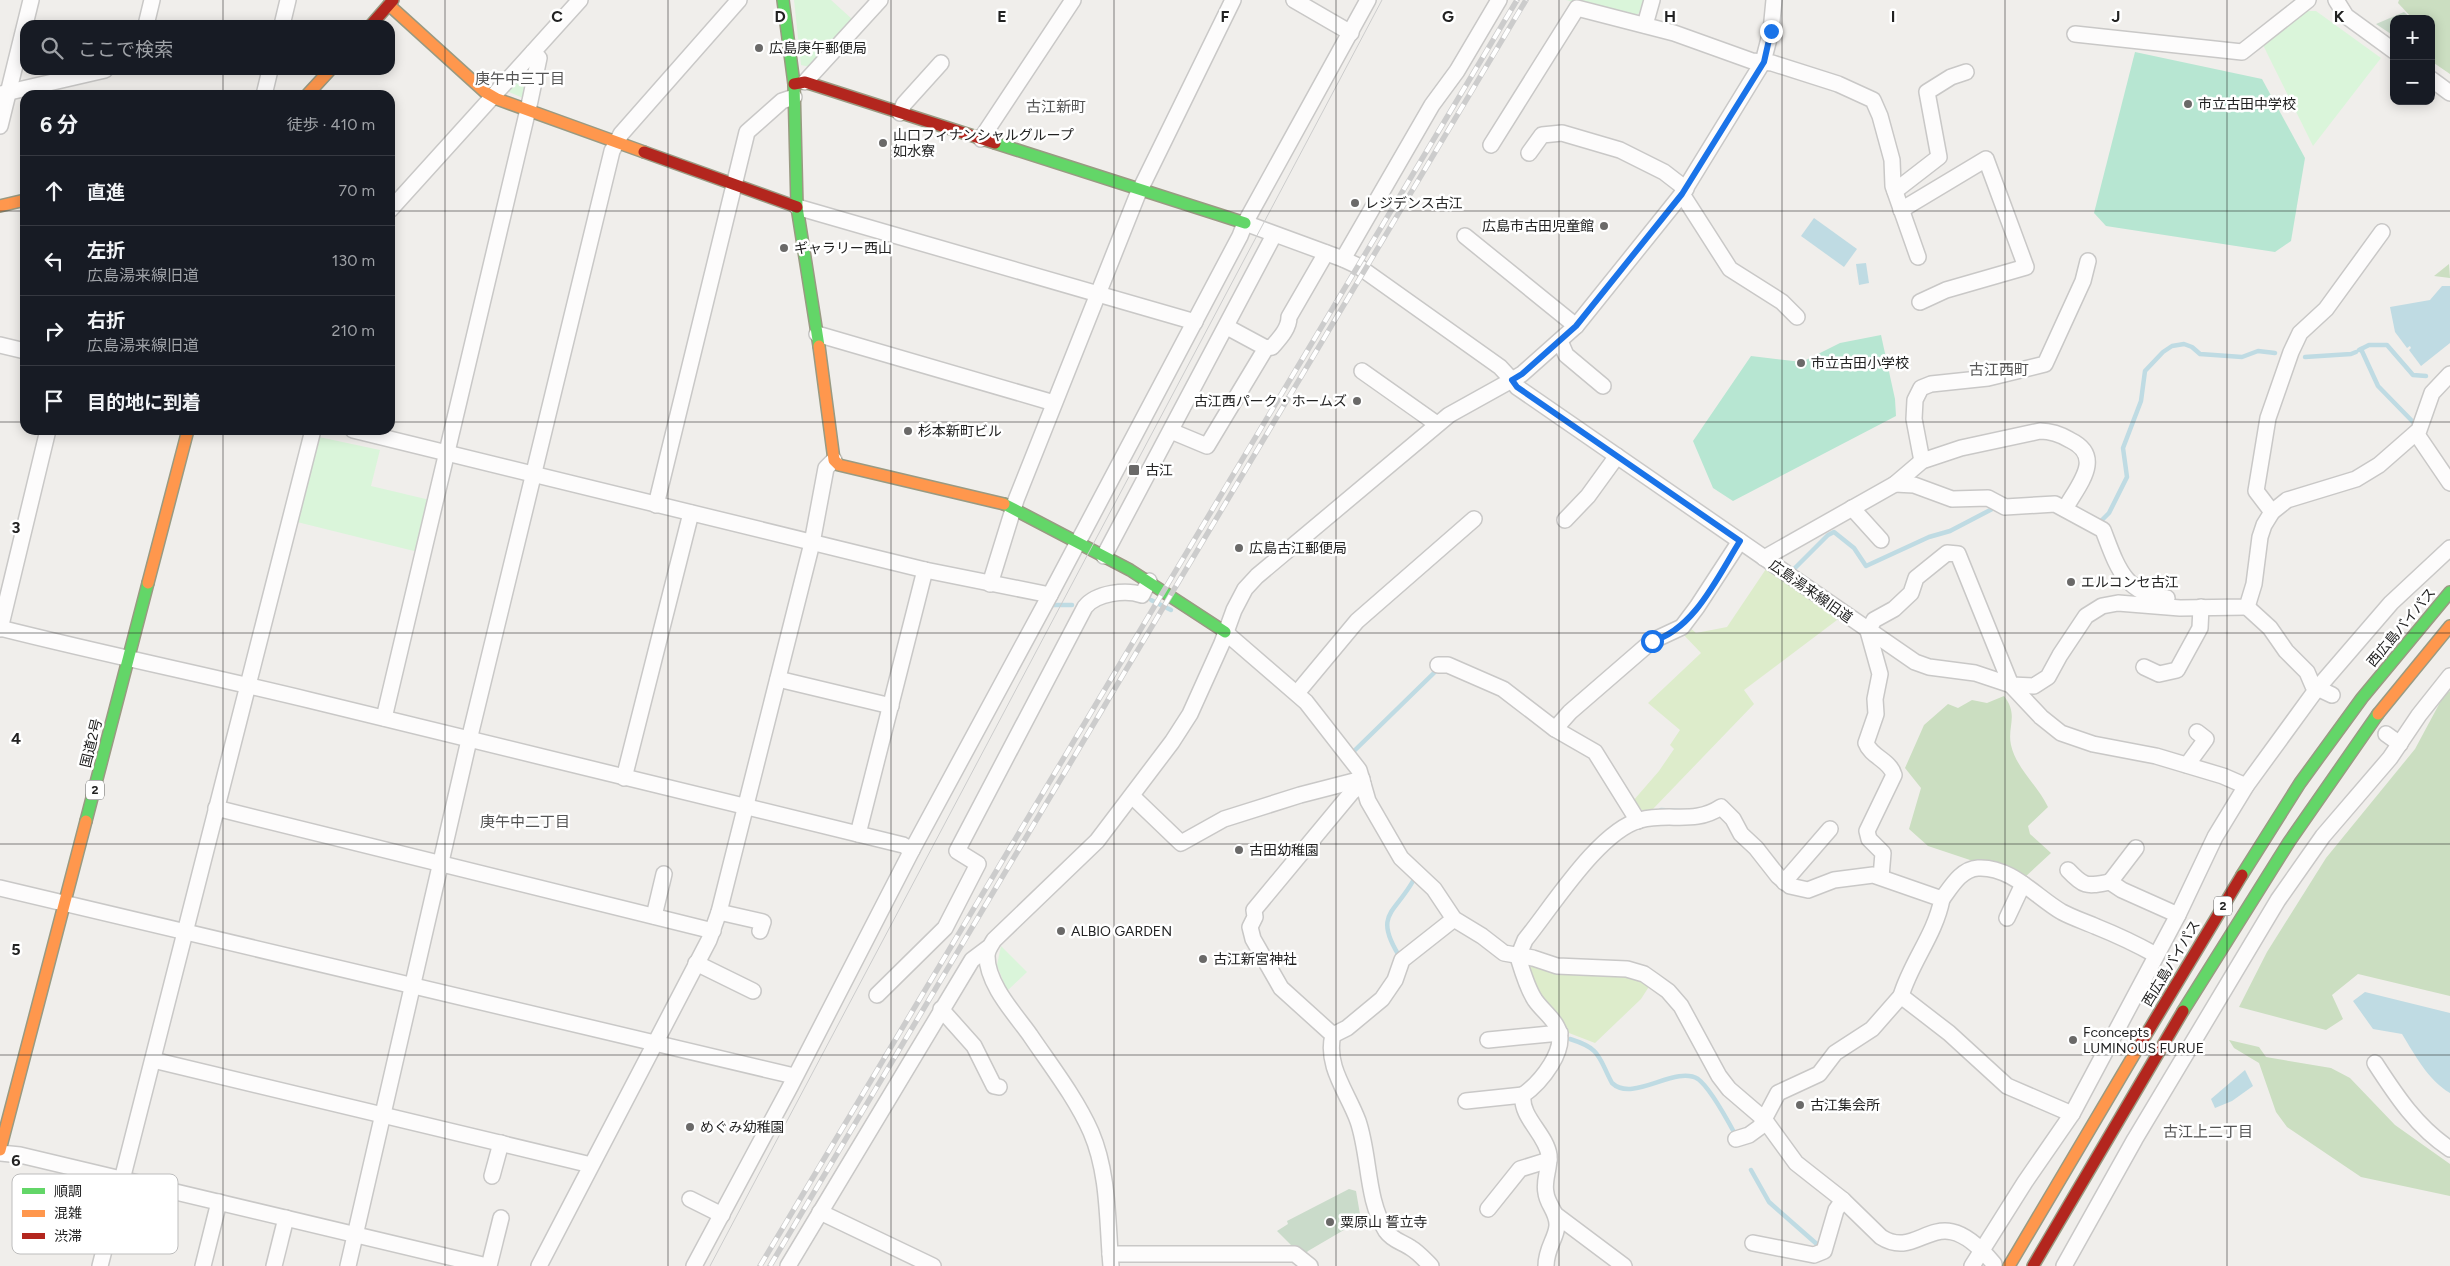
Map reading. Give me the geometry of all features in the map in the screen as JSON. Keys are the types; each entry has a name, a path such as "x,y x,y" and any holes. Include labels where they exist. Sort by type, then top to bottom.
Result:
{"main road":[{"path":"783,0 797,88 796,207 817,334 834,460 839,465 1013,508 1078,541 1149,581 1218,625 1225,632"},
{"path":"375,20 389,2 492,97 796,207"},
{"path":"312,90 326,75"},
{"path":"797,88 900,113 1246,223"},
{"path":"0,206 20,201"},
{"name":"国道2号","path":"0,1152 187,435"},
{"name":"西広島バイパス","path":"2001,1265 2300,783 2362,698 2450,592"},
{"name":"2","path":"2033,1266 2229,934 2318,796 2372,720 2450,626"}],"street":[{"path":"25,20 31,0"},
{"path":"147,20 152,0"},
{"path":"283,20 288,0"},
{"path":"395,204 580,0"},
{"path":"348,1266 469,740 612,151 621,134 740,0"},
{"path":"656,505 747,132 797,88 880,0"},
{"path":"981,139 1073,0"},
{"path":"990,584 1013,508 1141,190 1233,0"},
{"path":"1294,0 1351,33"},
{"path":"694,1266 912,850 1050,595 1246,223 1368,0"},
{"path":"1343,259 1432,105 1457,71 1499,0"},
{"path":"1646,25 1652,0"},
{"path":"2075,34 2242,52 2308,0"},
{"path":"2336,0 2346,16 2390,48"},
{"path":"788,1266 972,960 988,948 994,940 1097,841 1132,796 1190,714 1245,589 1256,576 1437,424 1469,403 1522,374 1576,326 1684,192 1764,62 1771,31 1770,1"},
{"path":"1491,144 1577,8 1646,25 1752,61 1764,62 1838,84 1873,100 1880,116 1892,160 1895,191 1918,257"},
{"path":"0,126 4,93 20,38"},
{"path":"384,718 539,58 533,52"},
{"path":"900,113 904,104 941,63"},
{"path":"1895,191 1939,157 1927,92 1951,77 1966,72"},
{"path":"4,93 83,75"},
{"path":"265,90 269,75"},
{"path":"2435,82 2450,93"},
{"path":"1529,153 1542,135 1562,133 1620,150 1664,172 1684,192 1730,269 1782,302 1797,317"},
{"path":"1901,210 1986,159 2026,267 1946,290 1920,302"},
{"path":"796,207 1195,322"},
{"name":"広島湯来線旧道","path":"1246,223 1274,235 1343,259 1400,294 1500,367 1517,387 1915,662 1929,667 1975,673 2011,685 2034,686 2048,677 2086,616 2102,606 2128,604 2180,608 2247,607"},
{"path":"2272,512 2256,490 2268,418 2291,352 2300,333 2326,308 2382,232"},
{"path":"1104,556 1227,327 1274,235"},
{"path":"1465,236 1576,326"},
{"path":"1227,327 1266,348 1272,347 1288,323 1289,317 1326,252"},
{"path":"1922,461 1914,419 1915,400 1921,388 1931,384 1988,378 2045,364 2083,281 2088,260"},
{"path":"817,334 1054,403"},
{"path":"1560,341 1566,355 1603,386"},
{"path":"0,345 20,350"},
{"path":"1171,431 1208,446 1266,348"},
{"path":"1362,371 1437,424"},
{"path":"2332,696 2316,690 2307,672 2286,650 2270,628 2247,607 2254,584 2260,537 2264,525 2272,512 2287,500 2367,474 2423,424 2432,393 2450,374"},
{"path":"1764,558 1896,484 1922,461 1961,448 2040,431 2053,432 2081,446 2089,463 2065,509"},
{"path":"2416,432 2450,483"},
{"path":"47,435 0,628 384,718 903,845 912,850"},
{"path":"124,1174 312,435"},
{"path":"375,435 925,570 1050,595"},
{"path":"1566,520 1617,456"},
{"path":"538,1266 696,963 720,912 812,542 826,468 834,460"},
{"path":"1896,484 1914,485 1952,499 1988,498 2005,506 2055,504 2103,530 2118,567 2132,586 2153,597 2181,600 2180,608"},
{"path":"1852,508 1881,540"},
{"path":"624,778 691,513"},
{"path":"1297,693 1357,621 1474,519"},
{"path":"1555,729 1570,712 1652,641 1682,627 1698,607 1740,541"},
{"path":"1972,1266 2025,1182 2072,1114 2143,995 2156,955 2178,916 2215,837 2246,786 2316,690 2391,603 2450,548"},
{"path":"1881,877 1883,853 1869,840 1868,831 1894,775 1892,768 1868,748 1866,743 1876,714 1880,674 1868,631 1874,620 1894,609 1911,593 1916,578 1948,553 1958,554 2011,685 2041,717 2061,733 2093,744 2188,764 2246,786"},
{"path":"858,834 925,570"},
{"path":"877,995 945,928 955,912 978,864 957,851 1086,607 1090,602 1105,595 1136,593 1142,595 1149,581"},
{"path":"2144,667 2159,674 2177,670 2200,628 2201,607"},
{"path":"1225,632 1297,693 1359,770 1368,801 1402,858 1434,889 1449,908 1454,919 1482,936 1504,953 1518,957 1533,958 1557,966 1627,969 1644,974 1654,980 1668,991 1681,1006 1719,1076 1729,1089 1764,1119 1796,1163 1843,1200 1886,1241 1908,1241 1942,1229 1951,1230 1974,1242 2001,1265"},
{"path":"1438,664 1448,665 1503,689 1555,729 1595,752 1638,820"},
{"path":"2064,1266 2199,1023 2300,868 2323,836 2400,744 2450,676"},
{"path":"778,679 891,706"},
{"path":"2188,764 2206,739 2197,732"},
{"path":"2386,734 2400,744"},
{"path":"1132,796 1181,843 1224,819 1300,795 1362,782"},
{"path":"1333,1035 1282,988 1253,939 1250,927 1255,917 1254,910 1362,782"},
{"path":"1466,1100 1523,1096 1537,1085 1550,1066 1560,1045 1560,1033 1557,1025 1535,999 1518,957 1525,940 1594,853 1613,834 1638,820 1672,815 1697,818 1706,816 1721,807 1733,818 1741,834 1784,882 1795,888 1808,890 1834,880 1865,874 1881,877 1942,900"},
{"path":"216,808 712,931"},
{"path":"1784,882 1830,829"},
{"path":"2068,870 2080,883 2093,885 2110,882 2136,848"},
{"path":"1736,1140 1754,1132 1760,1127 1778,1093 1819,1074 1835,1053 1872,1028 1900,996 1905,981 1938,917 1942,900 1962,874 1977,868 1989,869 2006,875 2023,884 2062,912 2130,940 2156,955"},
{"path":"654,916 664,874"},
{"path":"2110,882 2122,890 2178,916"},
{"path":"2007,918 2023,884"},
{"path":"0,888 794,1076"},
{"path":"720,912 763,922 760,931"},
{"path":"1431,1266 1412,1248 1392,1237 1383,1224 1370,1180 1358,1121 1341,1086 1330,1047 1333,1035 1347,1028 1382,999 1395,980 1402,960 1454,919"},
{"path":"988,948 988,962 1000,994 1043,1055 1091,1132 1103,1175 1109,1213 1110,1260 1295,1254 1310,1266"},
{"path":"696,963 753,991"},
{"path":"1900,996 1949,1033 2007,1086 2072,1114"},
{"path":"941,1009 974,1046 994,1086 999,1087"},
{"path":"1488,1040 1560,1033"},
{"path":"152,1060 591,1165"},
{"path":"2375,1063 2404,1108 2429,1135 2450,1149"},
{"path":"1523,1096 1526,1111 1549,1153 1546,1194 1556,1214 1558,1226 1549,1245 1546,1266"},
{"path":"492,1176 501,1143"},
{"path":"0,1152 98,1174"},
{"path":"1488,1209 1520,1169 1549,1160"},
{"path":"178,1193 355,1235 424,1259 488,1266 501,1218"},
{"path":"690,1199 722,1215"},
{"path":"1753,1243 1814,1255 1820,1254 1824,1251 1836,1210 1843,1200"},
{"path":"203,1266 219,1202"},
{"path":"820,1212 933,1266"},
{"path":"1556,1214 1624,1266"},
{"path":"274,1266 286,1218"}],"green space":[{"path":"794,0 831,0 853,20 810,67 801,65"},
{"path":"1566,0 1645,0 1643,10 1635,16"},
{"path":"2399,0 2450,0 2450,74 2435,64 2435,15 2409,15 2398,3"},
{"path":"2305,11 2316,11 2381,58 2313,146 2263,45"},
{"path":"2404,12 2407,15 2397,15"},
{"path":"2390,18 2390,33 2376,24"},
{"path":"2135,52 2262,79 2305,158 2291,241 2275,252 2106,226 2094,213"},
{"path":"526,68 531,71 523,98 509,92 508,89"},
{"path":"2449,264 2450,278 2434,276"},
{"path":"1881,335 1895,399 1896,416 1733,501 1713,488 1693,441 1751,356 1802,362 1840,343"},
{"path":"319,437 380,450 371,486 430,500 418,552 293,521"},
{"path":"1768,566 1841,617 1744,690 1754,704 1652,810 1642,810 1633,801 1659,771 1674,749 1670,745 1680,730 1648,703 1701,653 1681,632 1688,626 1696,633 1727,627"},
{"path":"2450,691 2450,996 2358,974 2332,995 2343,1019 2326,1030 2239,1007 2267,952 2326,858 2415,749 2444,695"},
{"path":"2004,696 2011,709 2010,738 2017,761 2048,807 2028,826 2030,834 2051,853 2024,878 1928,846 1909,829 1921,788 1905,768 1924,725 1948,704 1958,708 1972,700 1987,703"},
{"path":"1001,946 1027,972 1007,991 997,965"},
{"path":"1528,965 1631,976 1650,985 1641,999 1595,1043 1569,1033 1544,1002 1529,972"},
{"path":"2229,1040 2259,1047 2266,1057 2331,1068 2350,1078 2395,1125 2450,1164 2450,1196 2361,1177 2287,1127 2276,1112 2259,1063 2234,1048"},
{"path":"1349,1189 1356,1191 1361,1220 1308,1251 1303,1257 1277,1231 1288,1224 1287,1221"}],"water":[{"path":"1814,218 1857,249 1844,267 1801,236"},
{"path":"1866,263 1869,283 1859,285 1856,264"},
{"path":"2442,286 2450,286 2450,343 2421,366 2409,350 2410,346 2407,348 2395,332 2390,307 2430,300"},
{"path":"2365,992 2450,1013 2450,1093 2442,1088 2429,1074 2402,1034 2373,1029 2353,1001"},
{"path":"2245,1070 2253,1086 2232,1101 2215,1108 2211,1099"}],"waterway":[{"path":"2101,521 2109,513 2127,477 2123,448 2141,401 2145,371 2163,352 2172,346 2184,344 2192,347 2200,354 2242,357 2258,351 2275,353"},
{"path":"2359,350 2369,345 2387,345 2413,375 2426,376"},
{"path":"2361,349 2378,386 2416,425"},
{"path":"2305,357 2351,354 2356,352"},
{"path":"1793,570 1828,535 1834,532 1854,548 1866,566 1929,537 1950,531 1996,507"},
{"path":"1151,600 1171,610"},
{"path":"1052,605 1072,605"},
{"path":"1352,753 1438,669"},
{"path":"1661,810 1680,811"},
{"path":"1398,954 1391,941 1387,922 1390,914 1413,881"},
{"path":"1570,1039 1594,1050 1612,1083 1621,1088 1642,1087 1678,1077 1689,1076 1698,1079 1713,1096 1735,1134"},
{"path":"1751,1170 1769,1202 1819,1246"}],"tram line":[{"path":"710,1266 1382,0"}],"railway":[{"path":"760,1266 1517,0"},
{"path":"770,1266 1526,0"}],"traffic: fast":[{"path":"783,0 794,84 797,207 819,346"},
{"path":"995,143 1245,223"},
{"path":"1004,504 1130,570 1225,632"},
{"path":"86,821 148,583"},
{"path":"2242,875 2300,783 2362,698 2450,592"},
{"path":"2183,1011 2289,842 2378,714"}],"traffic: slow":[{"path":"389,5 485,92 497,99 644,152"},
{"path":"312,90 325,75"},
{"path":"0,206 20,201"},
{"path":"819,346 834,460 839,465 1004,504"},
{"path":"148,583 187,435"},
{"path":"2378,714 2450,626"},
{"path":"0,1150 86,821"},
{"path":"2009,1266 2138,1048"}],"traffic: jam":[{"path":"375,20 393,0"},
{"path":"794,84 805,82 995,143"},
{"path":"644,152 797,207"},
{"path":"2138,1048 2242,875"},
{"path":"2033,1266 2183,1011"}],"place":[{"name":"広島庚午郵便局","path":"759,48"},
{"name":"市立古田中学校","path":"2188,104"},
{"name":"山口フィナンシャルグループ 如水寮","path":"883,143"},
{"name":"レジデンス古江","path":"1355,203"},
{"name":"広島市古田児童館","path":"1604,226"},
{"name":"ギャラリー西山","path":"784,248"},
{"name":"市立古田小学校","path":"1801,363"},
{"name":"古江西パーク・ホームズ","path":"1357,401"},
{"name":"杉本新町ビル","path":"908,431"},
{"name":"古江","path":"1134,470"},
{"name":"広島古江郵便局","path":"1239,548"},
{"name":"エルコンセ古江","path":"2071,582"},
{"name":"古田幼稚園","path":"1239,850"},
{"name":"ALBIO GARDEN","path":"1061,931"},
{"name":"古江新宮神社","path":"1203,959"},
{"name":"Fconcepts LUMINOUS FURUE","path":"2073,1040"},
{"name":"古江集会所","path":"1800,1105"},
{"name":"めぐみ幼稚園","path":"690,1127"},
{"name":"粟原山 誓立寺","path":"1330,1222"}],"district":[{"name":"庚午中三丁目","path":"520,79"},
{"name":"古江新町","path":"1056,107"},
{"name":"古江西町","path":"1999,370"},
{"name":"庚午中二丁目","path":"525,822"},
{"name":"古江上二丁目","path":"2208,1132"}],"route":[{"path":"1652,641 1658,640 1682,627 1698,607 1740,541 1517,387 1512,380 1522,374 1576,326 1599,300 1682,194 1764,62 1771,31"}]}
